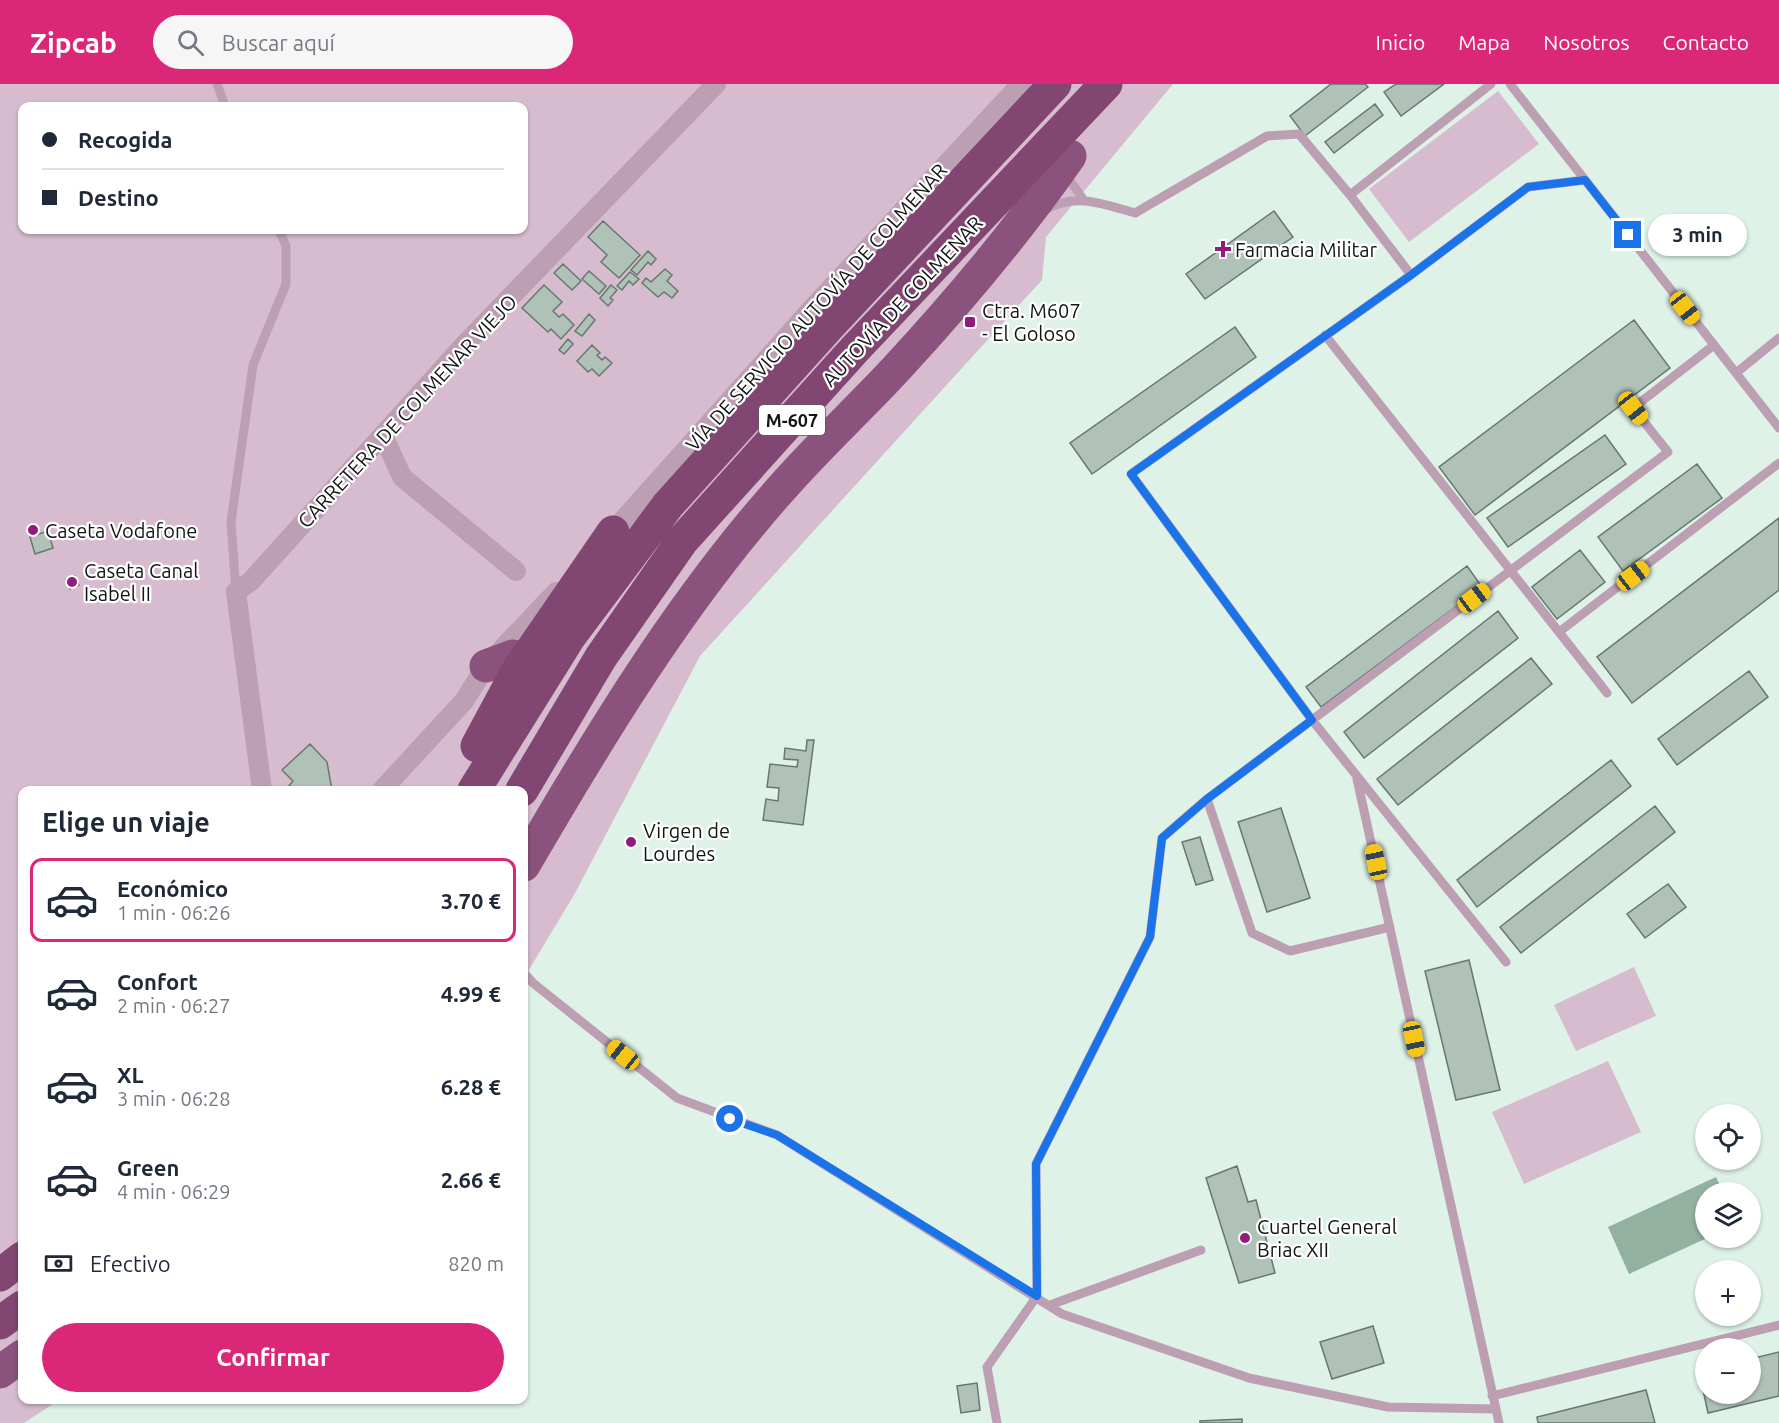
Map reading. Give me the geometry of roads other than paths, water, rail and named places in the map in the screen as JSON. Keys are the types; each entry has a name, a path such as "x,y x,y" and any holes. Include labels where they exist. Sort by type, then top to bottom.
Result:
{"highway":[{"name":"AUTOVÍA DE COLMENAR","path":"476,786 570,636 668,505 828,327 1055,84"},
{"name":"AUTOVÍA DE COLMENAR","path":"524,786 601,657 682,541 855,349 1106,84"},
{"path":"528,858 633,687 712,570 774,496 953,307 1024,222 1123,84"},
{"path":"455,786 518,670 613,532"},
{"path":"486,666 513,656 518,670"},
{"path":"0,1252 18,1242"},
{"path":"0,1275 18,1261"},
{"path":"0,1323 18,1310"},
{"path":"0,1372 18,1359"}],"street":[{"name":"CARRETERA DE COLMENAR VIEJO","path":"236,592 251,581 466,343 716,84"},
{"name":"VÍA DE SERVICIO AUTOVÍA DE COLMENAR","path":"486,666 613,532 1006,93 1021,84"},
{"path":"383,435 402,477 516,571"},
{"path":"236,592 261,786"},
{"path":"386,786 464,701 486,666"}],"lane":[{"path":"217,84 224,102"},
{"path":"1350,195 1491,84"},
{"path":"1510,84 1779,428"},
{"path":"1024,222 1055,204 1083,199 1136,213 1267,136 1299,134 1350,195 1411,275"},
{"path":"1070,156 1069,179 1083,199"},
{"path":"1506,962 1312,720 1131,474 1411,275 1528,187 1585,180"},
{"path":"236,592 231,522 253,365 286,284 286,246 281,234"},
{"path":"1325,335 1607,693"},
{"path":"1736,373 1779,338"},
{"path":"997,1423 987,1367 1037,1296 1036,1164 1150,937 1162,838 1207,799 1668,452 1633,408 1714,345"},
{"path":"1559,632 1779,463"},
{"path":"1357,776 1499,1423"},
{"path":"1207,799 1252,933 1290,951 1390,927"},
{"path":"528,977 677,1098 730,1119 767,1129 1073,1318 1250,1378 1388,1407 1495,1409"},
{"path":"528,981 533,983"},
{"path":"1050,1305 1201,1250"},
{"path":"1492,1396 1779,1324"}],"place":[{"name":"Farmacia Militar","path":"1223,249"},
{"name":"Ctra. M607 - El Goloso","path":"970,322"},
{"name":"Caseta Vodafone","path":"33,530"},
{"name":"Caseta Canal Isabel II","path":"72,582"},
{"name":"Virgen de Lourdes","path":"631,842"},
{"name":"Cuartel General Briac XII","path":"1245,1238"}]}
